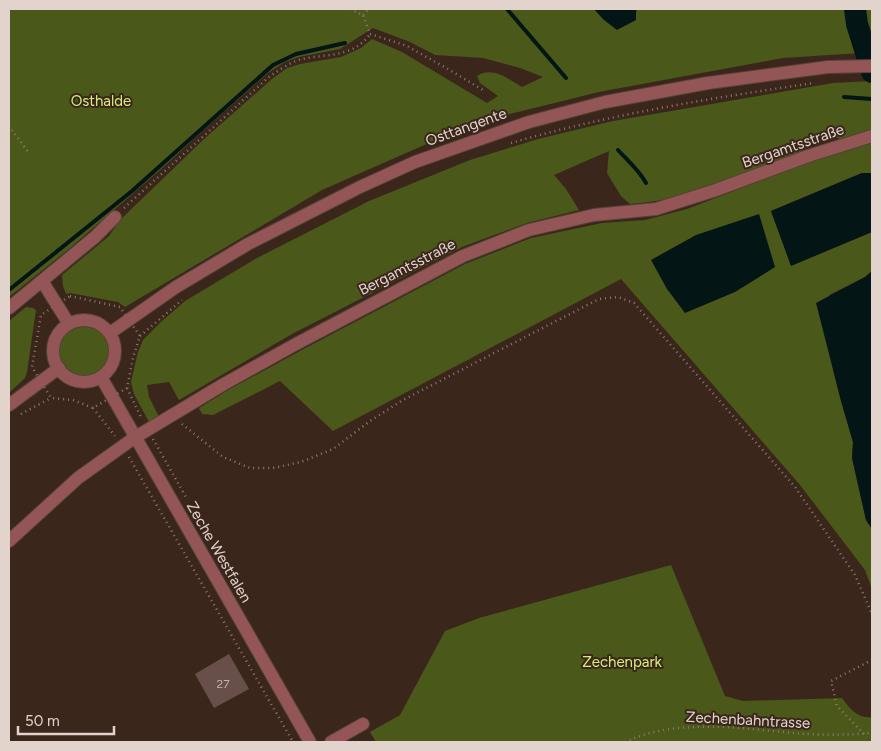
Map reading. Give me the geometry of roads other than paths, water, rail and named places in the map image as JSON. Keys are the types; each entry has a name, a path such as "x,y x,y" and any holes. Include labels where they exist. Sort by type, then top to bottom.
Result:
{"street":[{"name":"Osttangente","path":"110,333 176,287 248,244 360,186 415,162 529,122 605,102 708,84 828,67 872,66"},
{"name":"Bergamtsstraße","path":"9,541 78,478 134,438 296,344 463,256 538,228 594,215 656,210 808,156 872,136"},
{"path":"9,308 96,237 115,217"},
{"path":"42,281 68,324"},
{"path":"86,320 103,326 110,333 114,342 113,362 101,377 83,382 65,375 59,368 55,359 56,339 68,324 86,320"},
{"path":"9,406 59,368"},
{"name":"Zeche Westfalen","path":"101,377 134,438 310,742"},
{"path":"331,742 363,724"}],"waterway":[{"path":"507,9 566,78"},
{"path":"855,9 857,24 872,72"},
{"path":"9,290 132,191 273,65 296,54 345,43"},
{"path":"844,97 872,99"},
{"path":"618,150 637,170 646,183"}],"park label":[{"name":"Osthalde","path":"101,101"},
{"name":"Zechenpark","path":"622,662"}]}
